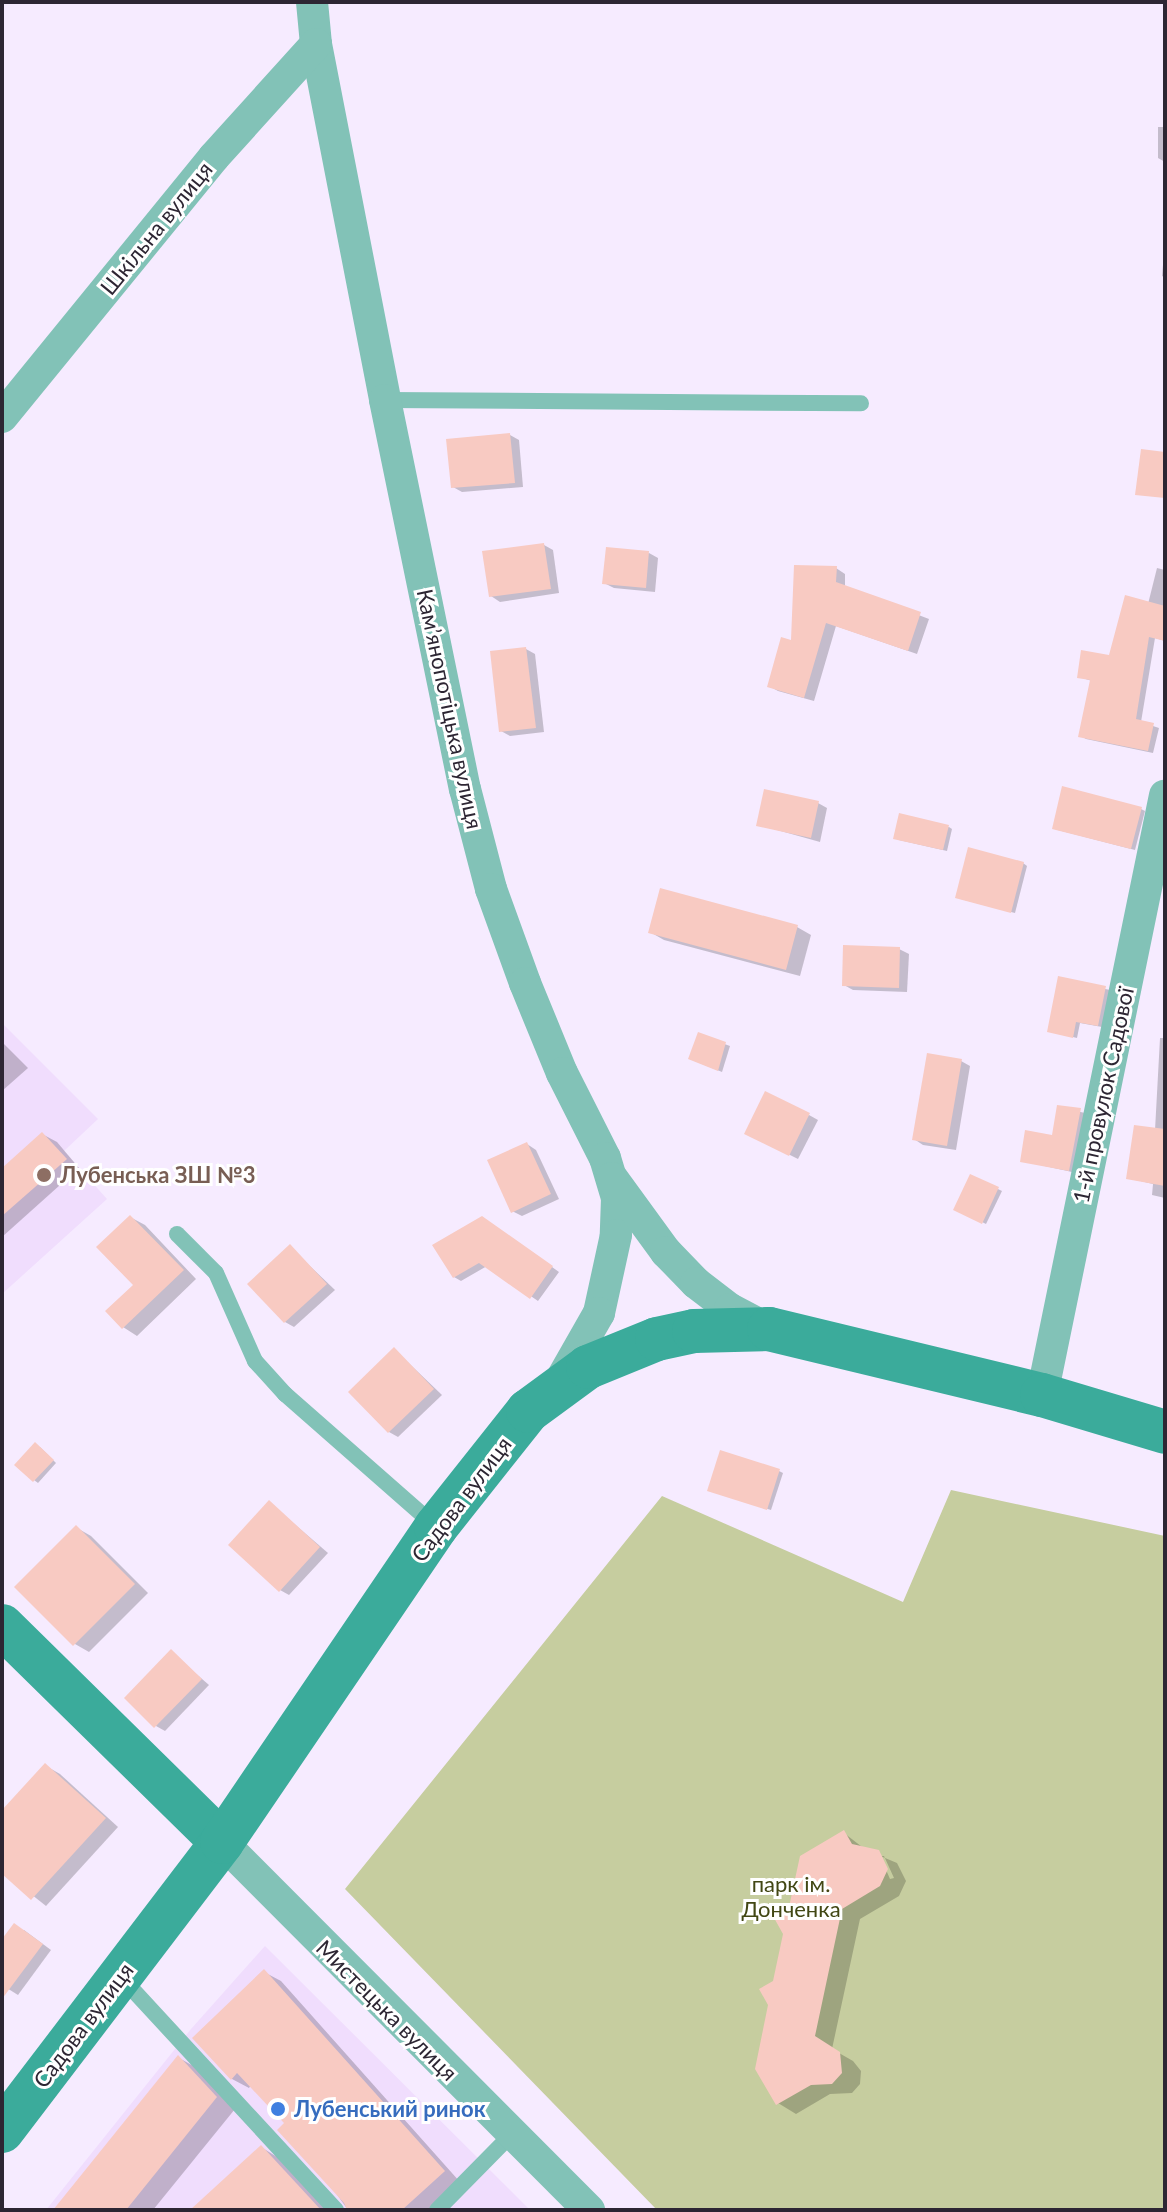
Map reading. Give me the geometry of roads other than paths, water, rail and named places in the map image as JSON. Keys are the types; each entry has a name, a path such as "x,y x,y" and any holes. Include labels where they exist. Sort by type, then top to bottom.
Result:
{"main road":[{"name":"Садова вулиця","path":"2,2131 222,1842 436,1527 528,1411 557,1387 622,1351 657,1339 694,1331 769,1329 1042,1395 1165,1432"},
{"path":"2,1626 222,1842"}],"street":[{"name":"Камʼянопотіцька вулиця","path":"312,2 316,44 385,400 465,789 491,889 551,1048 610,1175 617,1198 616,1235 599,1313 557,1387"},
{"name":"Шкільна вулиця","path":"2,417 214,157 316,44"},
{"name":"1-й провулок Садової","path":"1042,1395 1165,795"},
{"path":"610,1175 666,1252 696,1283 730,1309 769,1329"},
{"name":"Мистецька вулиця","path":"222,1842 589,2210"}],"lane":[{"path":"385,400 861,403"},
{"path":"177,1234 216,1273 255,1361 285,1394 436,1527"},
{"path":"120,1976 336,2210"},
{"path":"437,2210 512,2134"}],"place":[{"name":"Лубенська ЗШ №3","path":"44,1175"},
{"name":"Лубенський ринок","path":"278,2109"}],"park label":[{"name":"парк ім. Донченка","path":"791,1896"}]}
